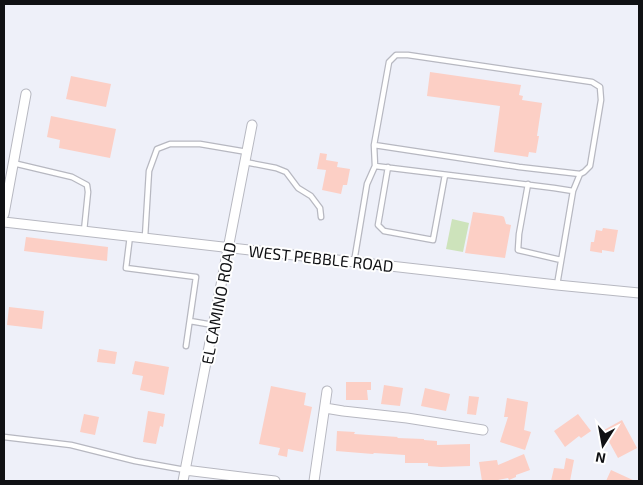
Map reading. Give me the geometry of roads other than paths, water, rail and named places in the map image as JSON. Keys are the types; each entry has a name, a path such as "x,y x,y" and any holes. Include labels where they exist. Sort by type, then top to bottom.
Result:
{"street":[{"path":"4,214 26,94"},
{"name":"EL CAMINO ROAD","path":"183,481 252,125"},
{"name":"WEST PEBBLE ROAD","path":"4,222 639,293"},
{"path":"314,481 326,391"},
{"path":"325,408 408,418 483,430"},
{"path":"185,470 275,481"}],"lane":[{"path":"354,262 367,184 375,166 374,145 389,62 396,55 408,55 592,82 600,87 601,100 590,166 580,174 573,191 557,285"},
{"path":"145,238 149,171 157,149 170,144 200,144 246,157 286,172 298,188 311,196 320,208 321,217"},
{"path":"374,145 519,167 580,174"},
{"path":"13,163 72,178 87,185 84,231"},
{"path":"375,166 573,191"},
{"path":"388,167 378,226 384,231 433,240 444,175"},
{"path":"528,184 518,250 561,260"},
{"path":"130,236 126,268 196,277 186,346"},
{"path":"190,321 214,325"},
{"path":"4,437 70,445 135,461 185,470"}]}
